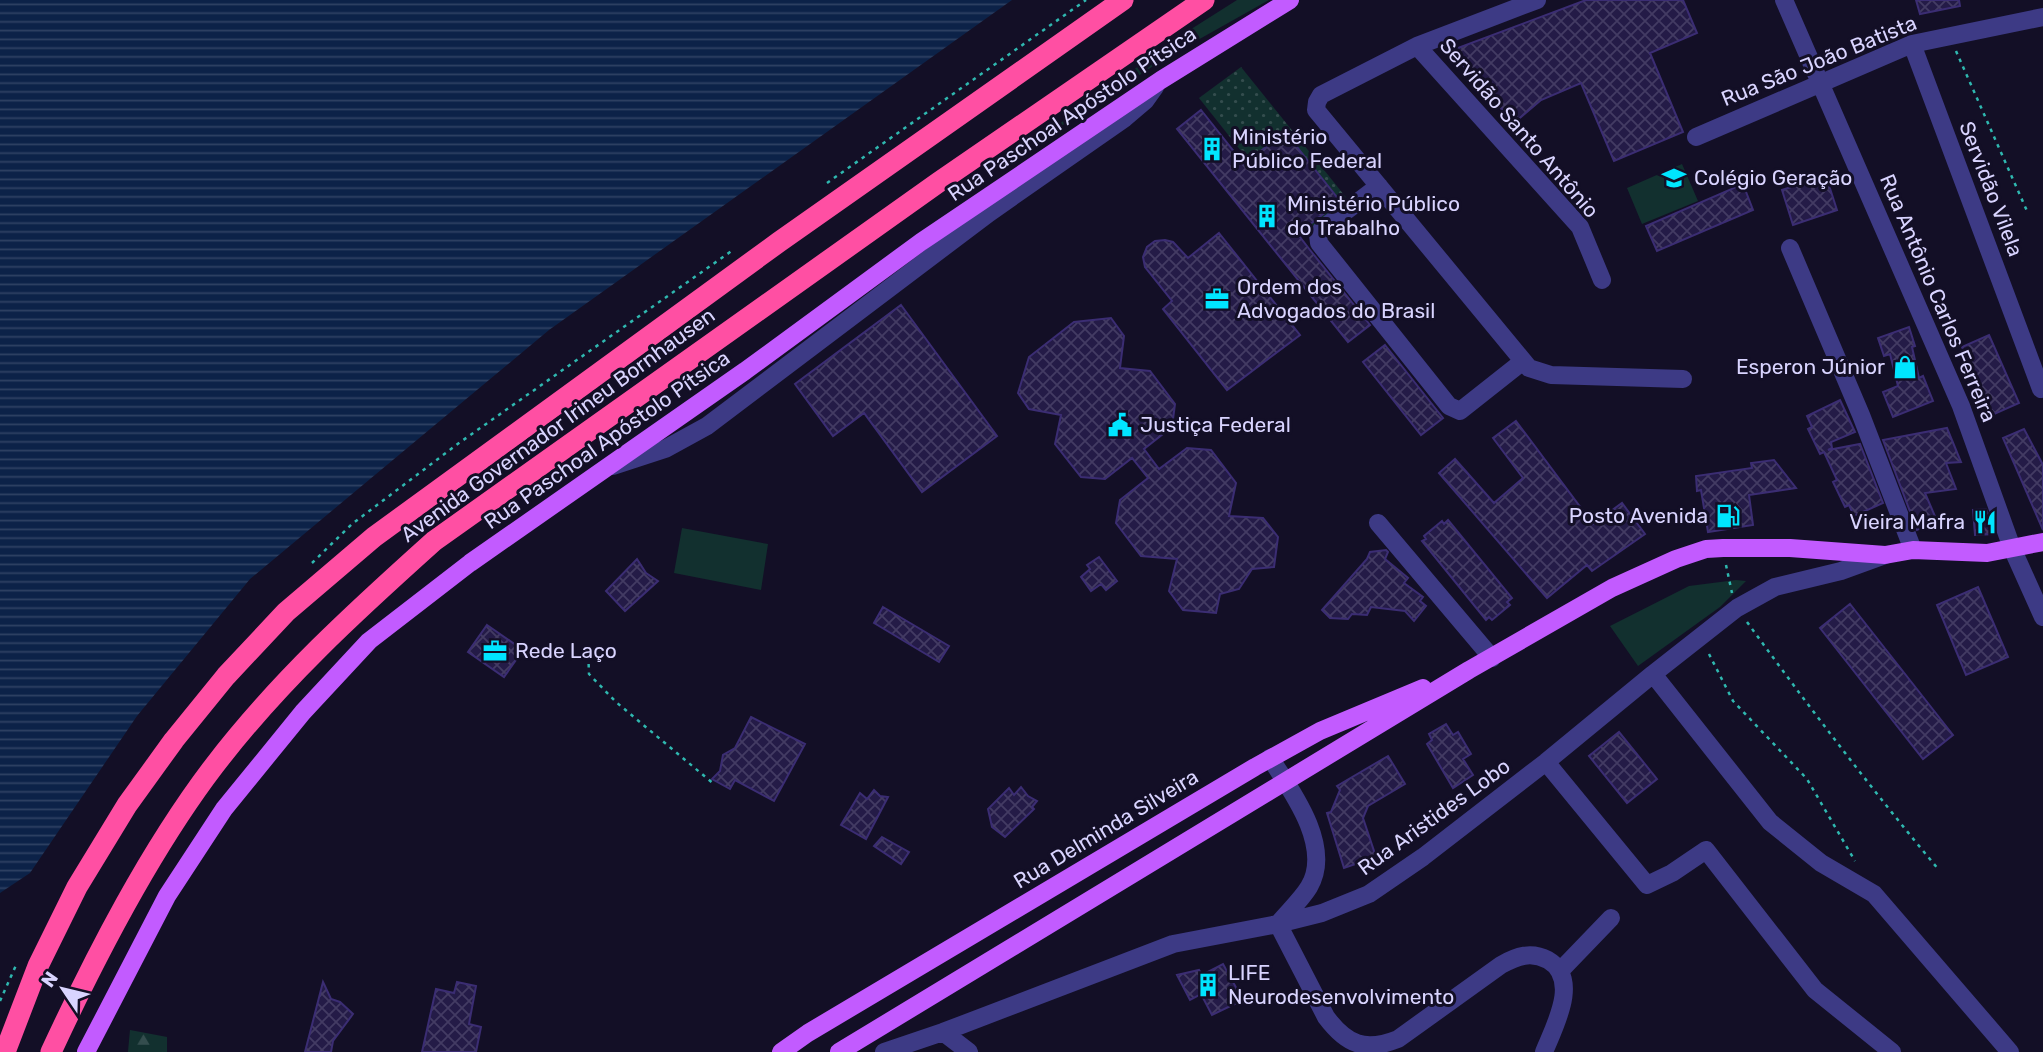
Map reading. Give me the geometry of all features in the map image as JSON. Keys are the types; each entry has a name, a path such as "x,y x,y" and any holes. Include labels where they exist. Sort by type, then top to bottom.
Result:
{"highway":[{"name":"Avenida Governador Irineu Bornhausen","path":"5,1052 44,955 78,887 127,805 174,740 226,676 286,612 374,537 779,242 1123,0"},
{"name":"Avenida Governador Irineu Bornhausen","path":"51,1052 115,926 171,827 215,765 264,705 382,587 444,533 939,182 1204,0"}],"main road":[{"name":"Rua Paschoal Apóstolo Pítsica","path":"86,1052 167,896 224,809 303,712 369,641 470,563 746,371 921,242 1161,80 1290,0"},
{"name":"Rua Delminda Silveira","path":"838,1052 1469,670 1612,588 1676,559 1706,549 1723,548 1790,548 1885,555 1913,550 1987,553 2043,542"},
{"name":"Rua Delminda Silveira","path":"781,1052 808,1033 1270,758 1345,719 1469,670"}],"street":[{"path":"1538,0 1417,46 1321,95 1316,110 1521,362 1529,368 1551,374 1683,379"},
{"name":"Rua Antônio Carlos Ferreira","path":"1784,0 1961,406 2012,548 2043,617"},
{"name":"Rua São João Batista","path":"1696,137 1912,44 2043,17"},
{"name":"Servidão Vilela","path":"1912,44 2041,389"},
{"name":"Servidão Santo Antônio","path":"1417,46 1580,227 1602,280"},
{"path":"1379,186 1322,229 1318,235 1319,243 1449,407 1460,411 1521,362"},
{"path":"1790,248 1871,439 1913,550"},
{"path":"1378,523 1492,658"},
{"name":"Rua Aristides Lobo","path":"884,1052 1173,944 1278,924 1345,905 1388,883 1546,762 1736,609 1775,587 1841,571 1885,555"},
{"path":"1653,674 1770,822 1821,863 1874,894 2010,1052"},
{"path":"1270,758 1286,782 1314,837 1317,865 1309,887 1278,924 1326,1017 1344,1037 1354,1044 1368,1048 1385,1045 1398,1039 1501,965 1518,956 1536,955 1551,962 1560,971 1564,993 1545,1052"},
{"path":"1546,762 1647,885 1672,873 1706,850 1815,990 1892,1052"},
{"path":"1560,971 1611,918"},
{"path":"943,1032 969,1052"}],"path":[{"path":"1949,35 2027,211"},
{"path":"1723,548 1736,609 1820,722 1939,870"},
{"path":"1700,636 1733,701 1807,779 1874,894"},
{"path":"588,647 589,674 616,702 715,785"}],"green space":[{"path":"1237,0 1269,0 1164,59 1010,160 1177,38"},
{"path":"1241,67 1349,201 1307,234 1199,98"},
{"path":"1682,164 1698,201 1642,224 1627,188"},
{"path":"682,528 768,544 761,590 674,573"},
{"path":"1746,581 1720,607 1638,666 1610,626 1689,586"},
{"path":"130,1030 167,1037 167,1052 128,1052"}],"water":[{"path":"0,0 1012,0 549,330 250,579 137,716 30,873 0,893"}],"building":[{"path":"1586,0 1683,0 1697,33 1650,53 1683,132 1614,161 1581,83 1541,100 1514,123 1450,51"},
{"path":"1916,0 1959,0 1960,6 1920,14"},
{"path":"1201,110 1244,164 1285,132 1340,201 1300,232 1300,237 1370,325 1348,342 1177,129"},
{"path":"1826,176 1837,210 1793,225 1782,190"},
{"path":"1743,184 1753,210 1657,251 1646,226"},
{"path":"1219,233 1300,335 1227,390 1163,309 1172,301 1145,267 1143,257 1147,247 1155,241 1165,240 1173,242 1188,258"},
{"path":"901,305 997,436 922,492 864,413 833,436 795,384"},
{"path":"1111,318 1124,336 1120,368 1150,371 1175,404 1172,427 1144,449 1159,469 1187,448 1211,450 1236,483 1229,516 1263,518 1278,537 1274,567 1252,569 1239,589 1220,594 1216,613 1183,610 1169,591 1177,559 1141,556 1116,523 1120,500 1148,478 1132,458 1105,479 1081,477 1055,444 1061,415 1029,409 1018,393 1029,357 1074,322"},
{"path":"1909,327 1915,346 1912,347 1919,378 1923,376 1933,401 1893,417 1883,392 1898,386 1890,354 1884,356 1878,338"},
{"path":"1989,335 2019,403 1992,415 1962,347"},
{"path":"1385,345 1443,418 1421,435 1363,362"},
{"path":"1840,400 1855,432 1831,442 1832,448 1828,450 1860,444 1883,503 1854,516 1849,505 1845,507 1833,482 1837,480 1824,452 1820,454 1808,429 1812,427 1807,416"},
{"path":"1516,421 1593,524 1622,503 1645,534 1592,571 1587,565 1547,598 1439,473 1455,459 1494,503 1523,478 1493,438"},
{"path":"1947,428 1961,462 1946,463 1956,489 1925,493 1937,521 1917,530 1883,440"},
{"path":"2024,429 2043,465 2043,530 2003,438"},
{"path":"1774,460 1796,488 1749,495 1753,525 1708,532 1701,490 1697,491 1696,476 1752,468 1751,463"},
{"name":"Vieira Mafra","path":"1986,509 1995,534 1975,535 1973,510"},
{"path":"1448,520 1512,598 1507,602 1510,605 1492,620 1489,617 1486,620 1422,541 1426,539 1424,536 1442,521 1444,524"},
{"path":"1370,552 1388,552 1385,559 1408,578 1404,583 1423,597 1420,601 1426,606 1414,621 1405,611 1371,607 1367,615 1352,614 1348,619 1330,618 1322,610 1367,559"},
{"path":"1099,557 1117,581 1106,590 1101,584 1091,591 1081,577 1090,569 1087,565"},
{"path":"637,559 646,573 658,581 625,611 606,591"},
{"path":"1978,587 2008,657 1966,675 1937,605"},
{"path":"1850,604 1953,735 1923,759 1820,628"},
{"path":"883,607 949,646 939,662 874,623"},
{"name":"Rede Laço","path":"487,625 523,650 504,677 468,652"},
{"path":"751,717 805,744 774,801 735,780 730,789 712,779 720,771 723,755 735,748"},
{"path":"1446,724 1453,735 1458,732 1471,754 1463,759 1473,775 1453,788 1427,744 1432,740 1429,734"},
{"path":"1619,732 1657,779 1627,803 1589,756"},
{"path":"1388,756 1405,784 1368,806 1363,818 1376,857 1344,868 1327,813 1331,812 1340,790 1337,786"},
{"path":"1021,787 1028,796 1037,801 1032,807 1034,809 1005,837 992,827 988,809 1009,788 1014,795"},
{"path":"874,790 880,796 888,797 866,839 841,825 860,793 867,799"},
{"path":"882,837 909,852 901,864 874,846"},
{"name":"LIFE Neurodesenvolvimento","path":"1223,964 1243,1000 1212,1015 1201,994 1190,1000 1177,975 1199,970 1202,975"},
{"path":"323,982 331,999 340,1002 353,1014 333,1041 331,1052 305,1052"},
{"path":"457,982 476,986 469,1024 481,1027 476,1052 422,1052 436,989 454,993"}],"place":[{"name":"Ministério Público Federal","path":"1212,149"},
{"name":"Colégio Geração","path":"1674,178"},
{"name":"Ministério Público do Trabalho","path":"1267,216"},
{"name":"Ordem dos Advogados do Brasil","path":"1217,299"},
{"name":"Esperon Júnior","path":"1905,367"},
{"name":"Justiça Federal","path":"1120,425"},
{"name":"Posto Avenida","path":"1728,516"},
{"name":"Vieira Mafra","path":"1985,522"},
{"name":"Rede Laço","path":"495,651"},
{"name":"LIFE Neurodesenvolvimento","path":"1208,985"}]}
